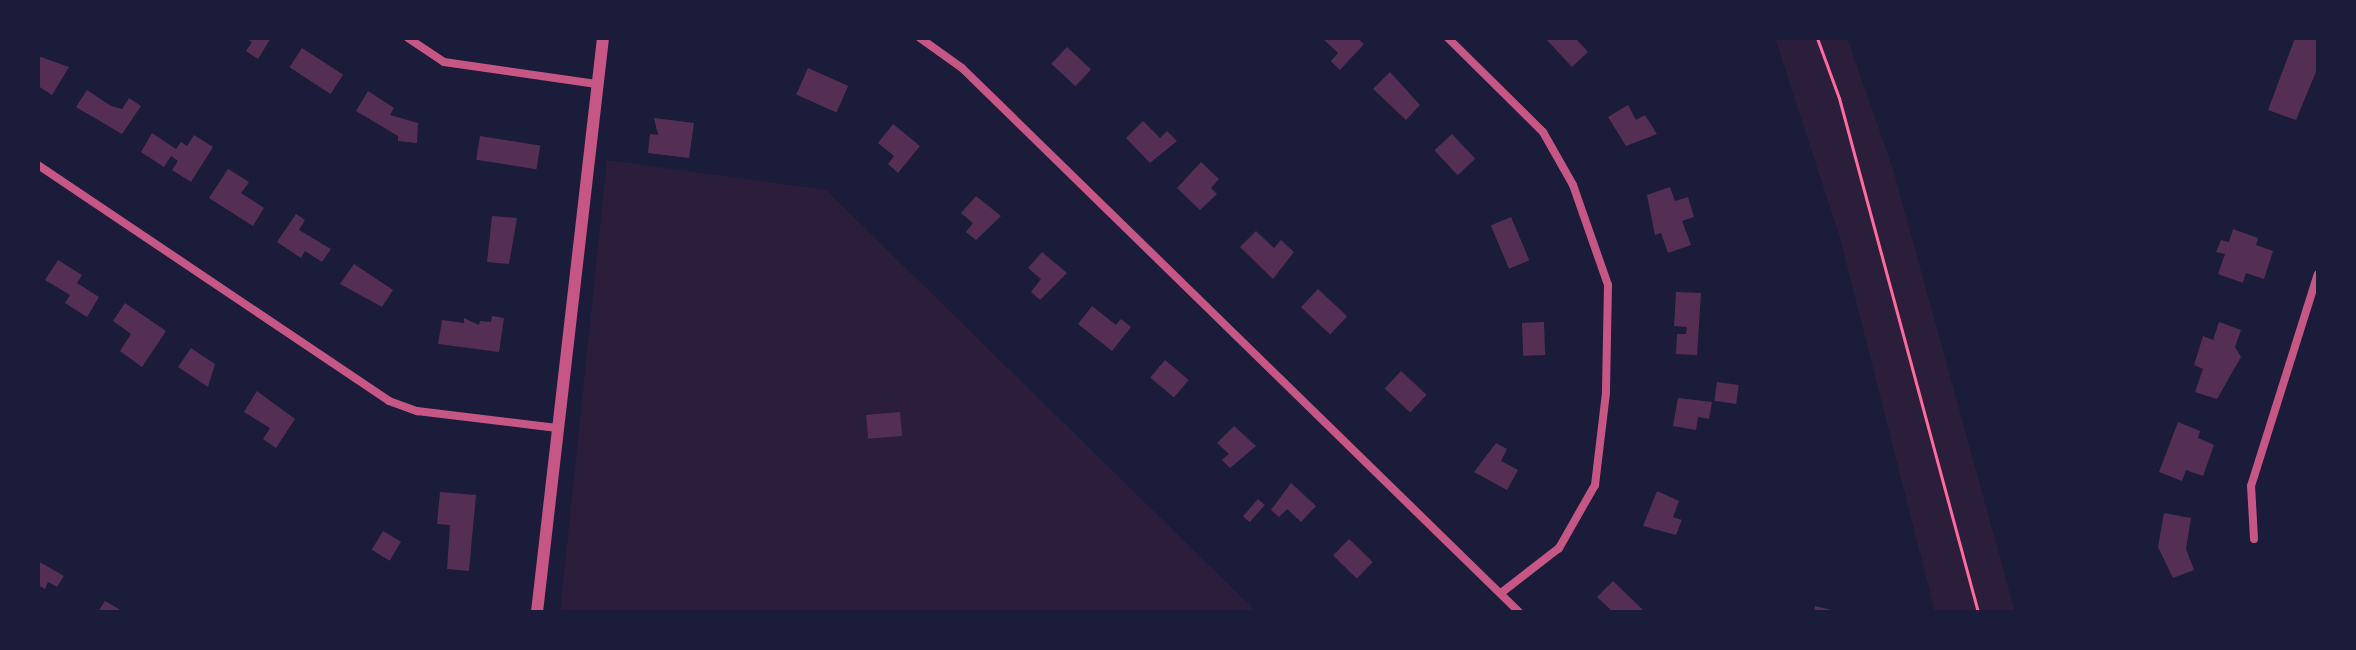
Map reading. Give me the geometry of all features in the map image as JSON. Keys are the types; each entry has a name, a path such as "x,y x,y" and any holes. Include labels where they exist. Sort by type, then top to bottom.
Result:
{"street":[{"path":"408,38 444,62 596,84"},
{"path":"537,612 603,38"},
{"path":"920,38 962,68 1519,612"},
{"path":"1448,38 1543,132 1573,185 1608,285 1606,393 1595,485 1559,548 1501,593"},
{"path":"38,165 389,401 417,411 557,428"},
{"path":"2254,539 2251,486 2318,274"}],"path":[{"path":"1817,38 1839,98 1978,612"}],"shaded area":[{"path":"1775,38 1847,38 1893,169 2015,612 1935,612 1840,238"},
{"path":"607,160 826,190 1257,612 560,612"}],"building":[{"path":"246,38 271,38 258,59 246,51 252,42"},
{"path":"1322,38 1357,38 1364,44 1340,70 1331,61 1338,53"},
{"path":"1545,38 1575,38 1588,52 1572,67"},
{"path":"2295,38 2318,38 2318,67 2296,120 2268,110"},
{"path":"1067,47 1091,70 1075,86 1051,64"},
{"path":"302,48 343,75 331,94 289,67"},
{"path":"38,56 69,67 52,95 38,86"},
{"path":"808,68 848,86 836,112 796,94"},
{"path":"1390,72 1420,105 1406,120 1373,89"},
{"path":"87,90 111,106 122,109 129,98 141,106 122,134 76,107"},
{"path":"368,91 394,108 390,115 418,123 417,143 398,141 398,136 356,111"},
{"path":"1628,105 1636,120 1645,115 1657,134 1626,146 1608,117"},
{"path":"654,118 694,123 689,158 648,153 650,134 658,135"},
{"path":"1143,121 1160,138 1167,131 1177,141 1150,163 1126,138"},
{"path":"893,124 920,146 898,173 888,164 894,156 878,143"},
{"path":"152,133 176,149 181,142 187,146 194,135 213,147 191,182 172,170 178,161 171,156 164,167 141,152"},
{"path":"1452,134 1475,159 1458,175 1434,150"},
{"path":"480,136 540,146 536,169 476,160"},
{"path":"1201,162 1219,179 1211,188 1217,194 1200,210 1177,188"},
{"path":"228,169 249,182 241,193 264,208 253,226 209,198"},
{"path":"1670,187 1675,201 1688,197 1694,217 1682,221 1691,245 1668,253 1661,233 1655,235 1647,195"},
{"path":"976,196 1001,216 976,240 966,232 973,223 961,213"},
{"path":"296,214 305,220 299,230 331,249 322,262 305,251 301,258 277,242"},
{"path":"492,216 517,218 509,264 487,262"},
{"path":"1511,217 1529,260 1509,269 1491,226"},
{"path":"2233,229 2258,238 2256,245 2273,251 2264,279 2246,273 2243,283 2218,274 2225,254 2216,252 2221,240 2229,242"},
{"path":"1256,231 1274,248 1281,240 1294,252 1273,279 1240,247"},
{"path":"1042,252 1067,273 1040,300 1031,292 1041,279 1028,268"},
{"path":"58,260 82,275 77,283 99,297 87,317 65,303 70,295 45,280"},
{"path":"354,264 393,290 382,307 340,284"},
{"path":"1318,289 1347,316 1330,335 1301,307"},
{"path":"1676,292 1701,293 1697,355 1676,354 1677,334 1686,334 1687,327 1674,326"},
{"path":"125,303 166,331 142,367 120,351 131,334 113,321"},
{"path":"1092,306 1116,325 1121,319 1131,327 1112,351 1078,324"},
{"path":"492,316 504,318 499,352 438,344 442,320 464,323 464,318 479,325 480,321 491,322"},
{"path":"1544,322 1545,355 1523,356 1522,323"},
{"path":"2219,322 2241,330 2235,347 2241,357 2217,399 2195,392 2203,369 2194,365 2203,336 2213,340"},
{"path":"191,348 215,364 208,387 178,367"},
{"path":"1165,360 1189,380 1174,398 1150,378"},
{"path":"1401,371 1427,395 1410,412 1385,389"},
{"path":"1717,382 1739,385 1736,404 1714,401"},
{"path":"257,391 295,419 276,448 263,439 270,428 244,412"},
{"path":"1678,398 1712,402 1709,419 1698,417 1696,430 1673,426"},
{"path":"900,412 902,436 868,439 866,415"},
{"path":"2178,422 2200,431 2198,438 2214,445 2203,476 2186,470 2182,481 2159,472"},
{"path":"1234,426 1256,446 1230,468 1222,460 1229,454 1217,443"},
{"path":"1496,443 1507,449 1501,461 1518,470 1507,490 1474,472"},
{"path":"1291,483 1316,506 1301,522 1287,509 1279,517 1271,510"},
{"path":"1657,491 1679,501 1673,517 1682,520 1676,535 1643,526"},
{"path":"440,492 476,495 469,571 447,569 450,525 437,524"},
{"path":"1258,499 1265,505 1250,522 1243,516"},
{"path":"2164,513 2191,518 2186,549 2194,570 2173,578 2158,547"},
{"path":"383,531 401,542 390,561 372,550"},
{"path":"1349,539 1373,562 1357,578 1333,556"},
{"path":"38,561 64,576 57,587 48,582 45,589 38,585"},
{"path":"1613,581 1645,612 1613,612 1597,597"},
{"path":"105,601 124,612 98,612"},
{"path":"1815,606 1836,611 1836,612 1814,612"}]}
